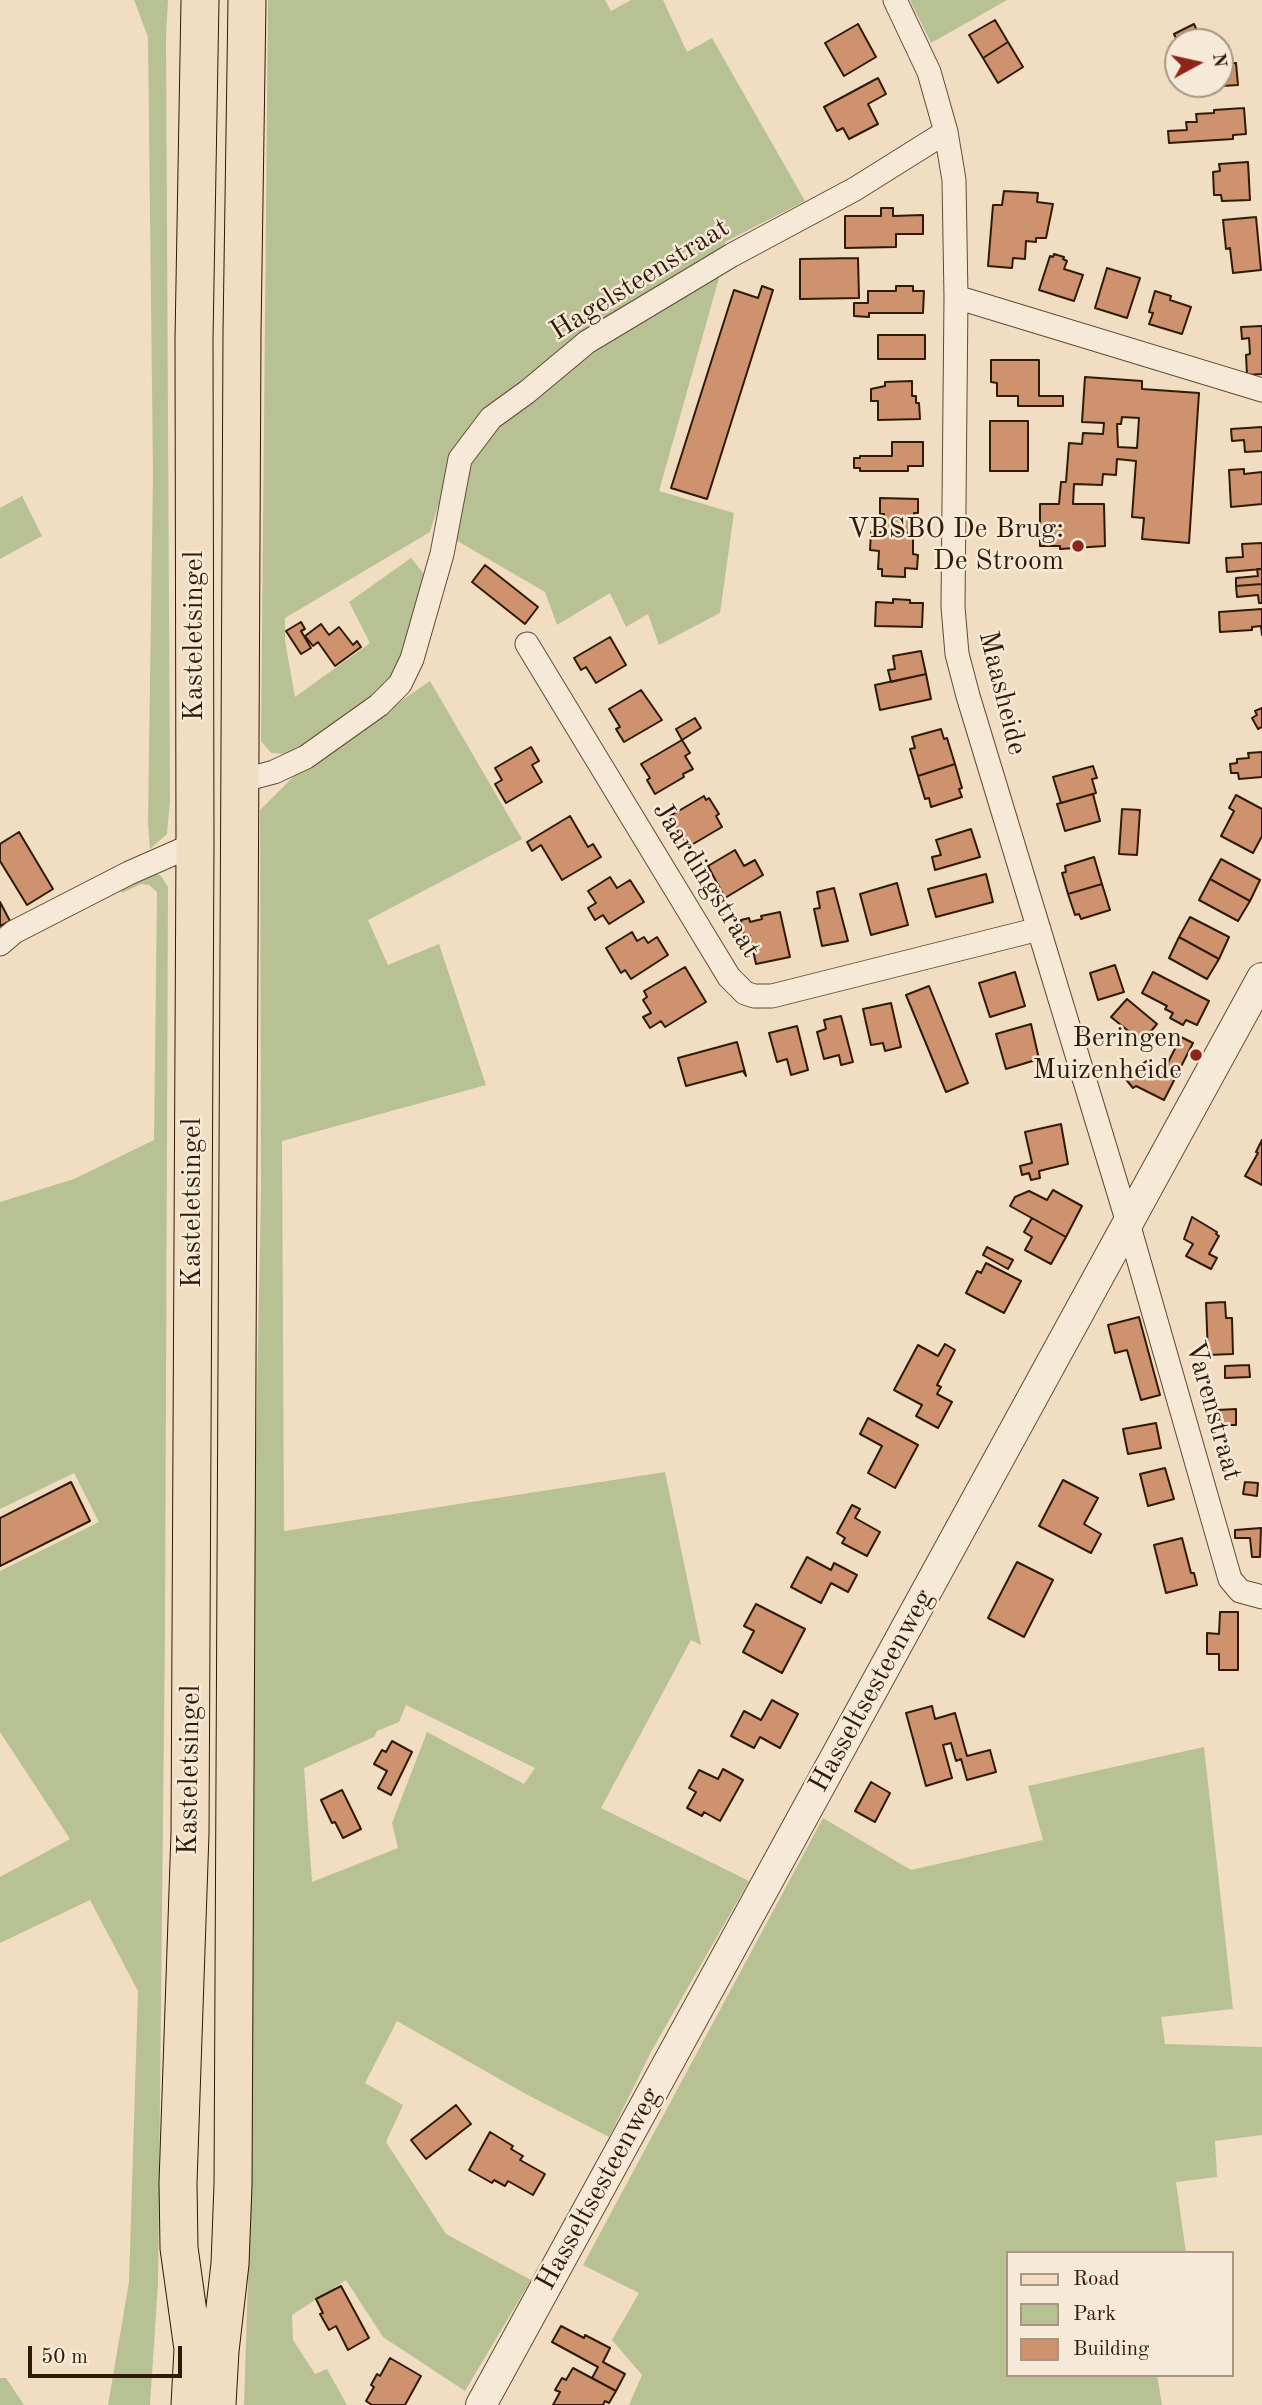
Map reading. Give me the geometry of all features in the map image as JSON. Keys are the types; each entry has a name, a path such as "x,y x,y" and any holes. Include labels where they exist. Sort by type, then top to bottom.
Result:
{"main road":[{"name":"Kasteletsingel","path":"190,2405 193,2349 179,2248 178,2183 191,1819 194,339 200,0"},
{"name":"Kasteletsingel","path":"217,2405 230,2264 233,2185 242,333 247,0"}],"street":[{"name":"Maasheide","path":"895,0 929,72 946,132 954,180 956,297 953,607 957,654 1128,1223"},
{"name":"Hagelsteenstraat","path":"240,781 274,772 306,757 379,705 400,684 412,659 442,554 460,459 491,418 587,342 733,255 855,189 946,132"},
{"path":"956,297 1262,390"},
{"name":"Jaardingstraat","path":"527,644 729,977 745,993 772,996 1040,929"},
{"path":"0,944 13,932 129,873 195,844"},
{"name":"Hasseltsesteenweg","path":"481,2405 1262,978"},
{"name":"Varenstraat","path":"1128,1223 1230,1579 1240,1591 1262,1597"}],"green space":[{"path":"134,0 168,0 170,800 167,834 150,849 148,823 153,474 148,37"},
{"path":"268,0 605,0 611,11 631,0 663,0 687,52 712,38 805,201 725,242 719,278 659,491 734,513 720,613 659,645 648,614 626,627 610,593 557,625 545,592 454,539 422,660 300,747 286,754 271,753 261,741","holes":["438,506 455,510 438,536 424,574 411,558 349,602 370,643 295,697 285,641 285,618 430,532"]},
{"path":"910,0 1007,0 931,43"},
{"path":"22,496 42,536 0,559 0,508"},
{"path":"430,681 522,839 368,920 388,965 439,944 486,1085 282,1141 284,1531 665,1472 701,1645 691,1640 601,1808 749,1881 652,2050 609,2137 524,2093 397,2021 365,2083 403,2105 386,2142 446,2234 531,2280 465,2391 383,2337 346,2280 292,2315 293,2340 315,2374 327,2369 347,2405 244,2405 251,2186 255,1495 261,1191 260,810 300,770","holes":["406,1705 535,1768 524,1784 427,1732 392,1823 398,1848 312,1882 304,1768 374,1737 377,1731 399,1722"]},
{"path":"152,871 161,876 168,887 165,1633 158,2283 150,2405 108,2405 129,2282 138,1991 90,1900 0,1943 0,1877 70,1839 0,1732 0,1571 99,1522 74,1473 0,1509 0,1202 74,1179 154,1140 157,892 149,885 141,884 122,893 119,884"},
{"path":"1204,1747 1233,2009 1161,2017 1165,2044 1262,2047 1262,2135 1215,2141 1217,2177 1176,2182 1186,2251 1006,2251 1006,2377 1157,2377 1162,2405 629,2405 642,2375 612,2340 639,2293 583,2265 823,1818 911,1870 1043,1840 1028,1786"},
{"path":"0,2378 6,2378 24,2405 0,2405"}],"building":[{"path":"995,20 1008,42 983,58 969,35"},
{"path":"858,24 876,57 844,76 825,43"},
{"path":"1008,42 1023,67 998,83 983,58"},
{"path":"1234,63 1236,63 1238,85 1234,85"},
{"path":"878,78 886,94 868,104 878,124 849,139 843,128 837,131 824,107"},
{"path":"1244,108 1246,134 1233,135 1233,139 1169,143 1168,131 1187,130 1186,122 1197,122 1196,114"},
{"path":"1248,162 1250,200 1222,201 1221,195 1214,195 1213,172 1220,171 1219,164"},
{"path":"1004,191 1038,193 1037,202 1053,204 1046,238 1036,238 1036,242 1026,241 1025,259 1013,258 1012,268 988,266 993,205 1002,205"},
{"path":"881,208 893,208 893,216 923,215 923,234 896,234 896,247 845,248 845,216 881,216"},
{"path":"1256,217 1261,270 1233,273 1230,248 1226,249 1223,220"},
{"path":"1054,254 1067,261 1064,269 1083,275 1074,301 1039,290 1050,256 1053,257"},
{"path":"858,258 859,298 800,299 800,259"},
{"path":"1107,268 1140,278 1127,318 1095,308"},
{"path":"762,286 773,290 707,499 671,488 734,290 758,298"},
{"path":"896,286 913,286 913,291 924,291 923,313 869,313 869,317 854,316 854,303 868,303 868,291 896,291"},
{"path":"1155,291 1171,296 1170,300 1191,307 1182,334 1149,324 1153,313 1149,312"},
{"path":"1262,326 1262,374 1247,375 1249,338 1242,339 1241,327"},
{"path":"878,335 925,335 925,359 878,359"},
{"path":"991,360 1039,360 1039,396 1063,396 1063,406 1018,406 1018,396 997,396 997,383 991,382"},
{"path":"1085,377 1142,381 1142,389 1199,393 1189,543 1142,539 1144,518 1132,517 1136,461 1117,459 1116,475 1103,474 1102,485 1074,484 1073,504 1104,504 1105,546 1060,549 1060,546 1040,546 1040,504 1059,504 1061,482 1066,482 1069,443 1082,444 1083,433 1103,434 1104,423 1082,422","holes":["1122,417 1139,418 1137,448 1118,447 1117,424 1121,424"]},
{"path":"912,381 912,396 916,396 916,403 919,403 920,419 878,420 878,401 871,401 871,389 885,386 885,382"},
{"path":"990,421 1028,421 1028,471 990,471"},
{"path":"1262,427 1262,451 1245,452 1244,440 1232,441 1231,429"},
{"path":"892,442 923,442 923,466 908,466 908,471 860,471 860,468 854,468 854,458 860,456 892,456"},
{"path":"1244,469 1244,474 1262,472 1262,504 1231,507 1229,470"},
{"path":"880,498 918,499 913,533 883,532 884,514 880,514"},
{"path":"871,532 913,533 913,554 918,555 917,569 905,568 905,577 882,576 882,569 878,569 879,551 870,550"},
{"path":"1262,543 1262,569 1227,572 1226,558 1243,557 1242,544"},
{"path":"485,565 538,607 525,624 472,582"},
{"path":"1257,569 1262,569 1262,584 1236,586 1236,578 1258,576"},
{"path":"1262,584 1262,603 1259,603 1258,595 1237,597 1236,586"},
{"path":"893,599 923,603 922,627 875,626 876,602 893,603"},
{"path":"1262,609 1262,635 1261,626 1252,627 1252,630 1220,632 1219,612"},
{"path":"301,622 305,629 301,631 311,648 301,654 286,631"},
{"path":"321,624 329,635 339,627 353,645 357,641 361,647 335,666 318,642 313,646 305,636"},
{"path":"610,637 626,665 596,683 586,667 581,670 574,658"},
{"path":"921,651 926,674 891,682 888,670 895,669 893,656"},
{"path":"926,674 931,699 880,710 875,685"},
{"path":"641,690 662,720 624,742 616,729 620,727 609,709"},
{"path":"1262,708 1262,727 1258,729 1252,718 1257,715 1255,711"},
{"path":"695,718 701,728 682,740 676,729"},
{"path":"941,729 944,739 947,738 955,764 918,776 910,749 915,748 912,737"},
{"path":"682,740 690,753 685,756 693,769 655,794 647,780 650,778 641,764"},
{"path":"531,747 539,761 532,765 542,782 506,803 495,784 502,780 495,768"},
{"path":"1262,752 1262,777 1239,779 1238,773 1231,773 1230,764 1237,763 1237,759 1249,758 1248,753"},
{"path":"955,764 962,797 931,807 929,798 925,799 918,776"},
{"path":"1093,766 1097,778 1092,779 1096,793 1061,803 1053,777"},
{"path":"1093,794 1100,821 1065,831 1057,804"},
{"path":"1236,795 1262,809 1262,836 1253,853 1221,836 1234,811 1229,808"},
{"path":"704,796 706,800 709,798 719,814 716,816 722,827 688,847 670,816"},
{"path":"1122,809 1140,810 1137,855 1119,854"},
{"path":"570,816 588,847 593,844 601,857 562,880 541,845 532,851 527,842"},
{"path":"971,829 980,857 935,870 932,857 941,855 936,840"},
{"path":"19,832 53,889 27,905 0,861 0,844"},
{"path":"735,850 744,866 755,860 763,875 725,898 708,866"},
{"path":"1094,857 1102,884 1068,894 1062,873 1066,872 1065,866"},
{"path":"1221,859 1260,880 1250,901 1210,879"},
{"path":"986,874 993,902 936,917 928,889"},
{"path":"610,877 617,888 630,880 644,902 609,924 603,915 595,920 588,908 596,903 588,891"},
{"path":"1210,879 1250,901 1238,921 1199,900"},
{"path":"897,883 908,925 871,935 860,894"},
{"path":"1102,884 1110,910 1081,919 1079,914 1075,915 1068,894"},
{"path":"834,888 848,941 822,946 814,909 820,908 817,892"},
{"path":"0,902 10,921 0,926"},
{"path":"780,912 790,957 756,964 750,936 744,937 741,920 749,918 750,922 762,919 761,916"},
{"path":"1190,917 1229,937 1219,959 1179,937"},
{"path":"632,932 637,941 644,937 648,943 657,937 668,955 631,979 625,970 621,973 606,948"},
{"path":"1179,937 1219,959 1207,979 1169,958"},
{"path":"1115,965 1124,992 1098,1000 1090,973"},
{"path":"685,967 706,1002 665,1027 661,1021 650,1028 643,1017 651,1013 643,1000 647,997 644,991"},
{"path":"1015,972 1025,1006 990,1017 979,983"},
{"path":"1153,972 1209,1001 1197,1025 1186,1020 1183,1025 1170,1018 1173,1013 1165,1009 1167,1006 1142,993"},
{"path":"929,986 968,1083 946,1092 906,995"},
{"path":"1127,999 1157,1024 1142,1042 1111,1017"},
{"path":"891,1003 901,1047 885,1051 883,1043 871,1045 863,1009"},
{"path":"841,1016 853,1062 841,1065 839,1055 824,1059 817,1032 826,1029 824,1020"},
{"path":"1031,1024 1039,1059 1006,1069 996,1034"},
{"path":"797,1026 808,1070 791,1075 787,1059 777,1062 769,1033"},
{"path":"1181,1037 1193,1043 1164,1100 1136,1086 1133,1088 1124,1077 1148,1060 1156,1071 1152,1074 1160,1078"},
{"path":"737,1042 746,1076 743,1071 686,1086 678,1058"},
{"path":"1061,1124 1068,1164 1039,1171 1040,1178 1031,1180 1029,1173 1022,1175 1020,1166 1032,1163 1025,1132"},
{"path":"1262,1140 1262,1185 1245,1176"},
{"path":"1053,1190 1082,1206 1066,1237 1010,1206 1015,1197 1029,1191 1047,1200"},
{"path":"1192,1217 1217,1232 1219,1236 1209,1254 1217,1258 1211,1269 1186,1256 1193,1244 1184,1239"},
{"path":"1032,1218 1066,1237 1051,1264 1025,1250 1032,1237 1024,1232"},
{"path":"987,1247 1013,1260 1008,1269 983,1255"},
{"path":"986,1263 1021,1281 1004,1313 966,1293 977,1271 981,1273"},
{"path":"1225,1302 1226,1318 1232,1318 1233,1354 1208,1355 1206,1303"},
{"path":"1139,1317 1160,1395 1141,1400 1127,1350 1115,1353 1108,1325"},
{"path":"945,1344 955,1350 937,1385 941,1387 937,1394 952,1402 938,1428 916,1416 922,1405 894,1390 918,1345 938,1356"},
{"path":"1249,1365 1250,1377 1225,1378 1225,1366"},
{"path":"1236,1409 1236,1425 1217,1425 1217,1410"},
{"path":"868,1418 918,1445 895,1488 868,1473 882,1446 860,1434"},
{"path":"1156,1423 1161,1448 1128,1454 1123,1429"},
{"path":"1165,1468 1174,1499 1148,1506 1140,1474"},
{"path":"1063,1480 1098,1498 1084,1524 1101,1534 1091,1553 1039,1526"},
{"path":"71,1482 90,1521 0,1566 0,1518"},
{"path":"1245,1482 1258,1483 1257,1496 1243,1494"},
{"path":"852,1505 860,1509 855,1518 880,1532 867,1556 842,1543 845,1538 837,1533"},
{"path":"1261,1528 1260,1557 1252,1557 1250,1538 1235,1538 1235,1530"},
{"path":"1182,1538 1197,1585 1166,1593 1154,1545"},
{"path":"807,1557 831,1570 834,1563 857,1575 848,1592 831,1583 821,1603 791,1587"},
{"path":"1017,1562 1053,1580 1024,1637 988,1618"},
{"path":"756,1604 805,1629 782,1673 743,1652 754,1631 744,1626"},
{"path":"1220,1612 1238,1612 1238,1670 1219,1670 1219,1654 1207,1654 1207,1633 1219,1634"},
{"path":"772,1700 798,1714 780,1748 760,1737 754,1748 731,1736 744,1711 761,1720"},
{"path":"932,1706 935,1719 955,1713 967,1756 990,1750 996,1772 967,1780 961,1759 956,1761 951,1743 943,1745 952,1778 926,1786 906,1713"},
{"path":"392,1741 412,1752 391,1795 378,1788 387,1771 374,1764 382,1750 386,1752"},
{"path":"723,1769 743,1780 720,1821 704,1812 702,1816 687,1808 696,1792 689,1788 699,1770 718,1779"},
{"path":"871,1782 890,1793 875,1822 855,1811"},
{"path":"342,1790 361,1829 343,1838 321,1800"},
{"path":"456,2105 471,2124 426,2159 411,2140"},
{"path":"490,2132 513,2146 511,2149 523,2156 520,2160 545,2174 533,2195 508,2181 505,2186 494,2180 492,2183 469,2170"},
{"path":"341,2286 369,2338 348,2350 336,2326 329,2330 320,2314 323,2313 316,2299"},
{"path":"561,2326 610,2348 603,2362 625,2374 616,2391 592,2378 598,2367 552,2342"},
{"path":"390,2358 421,2376 405,2405 372,2405 366,2401 374,2387 371,2385 377,2374 380,2376"},
{"path":"573,2368 616,2391 609,2403 605,2401 603,2405 553,2405 560,2392 555,2390 562,2378 566,2380"}],"place":[{"name":"VBSBO De Brug: De Stroom","path":"1078,546"},
{"name":"Beringen Muizenheide","path":"1196,1055"}]}
